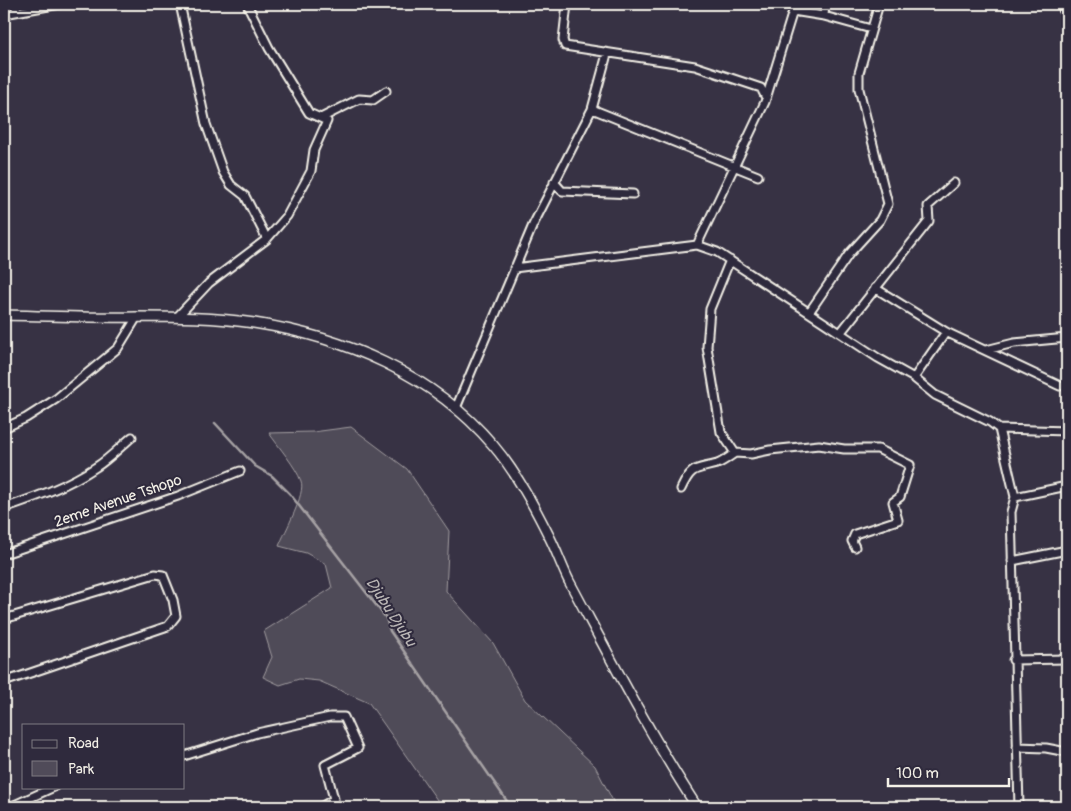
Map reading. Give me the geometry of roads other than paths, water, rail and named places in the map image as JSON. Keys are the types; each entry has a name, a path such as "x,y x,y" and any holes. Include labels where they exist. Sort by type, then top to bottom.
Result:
{"street":[{"path":"4,14 16,7 60,4"},
{"path":"180,4 206,124 223,172 231,185 240,190 245,196 267,239"},
{"path":"178,316 209,283 267,239 287,216 302,192 311,171 314,150 327,121 322,117 309,113 269,48 247,4"},
{"path":"567,4 562,40 565,46 607,54 652,59 713,71 761,88 765,96"},
{"path":"824,16 825,4"},
{"path":"810,311 849,254 880,220 888,204 859,89 859,73 879,4"},
{"path":"1062,4 1067,25"},
{"path":"697,245 736,167 765,102 765,96 791,14 796,11 824,16 871,29"},
{"path":"456,408 514,268 554,182 592,109 607,54"},
{"path":"322,117 359,99 373,100 386,91"},
{"path":"592,109 758,176"},
{"path":"554,182 562,191 633,194"},
{"path":"841,332 929,221 928,206 954,183"},
{"path":"514,268 697,245 717,252 914,378 935,395 990,422 999,429 1067,431"},
{"path":"730,260 710,309 707,347 721,432 735,454"},
{"path":"875,288 946,332 1060,386"},
{"path":"4,315 178,316 251,322 294,330 336,341 368,353 399,369 456,408 493,445 531,503 550,538 567,578 662,752 697,807"},
{"path":"4,428 26,418 56,399 118,348 137,317"},
{"path":"914,378 946,332"},
{"path":"986,350 1014,343 1067,338"},
{"path":"999,429 1015,497 1011,512 1013,660 1018,747 1018,807"},
{"path":"4,508 72,481 97,466 132,438"},
{"path":"681,490 686,479 697,467 719,464 735,454 751,454 819,445 844,449 878,449 910,465 900,497 892,502 898,520 855,534 852,541 855,547"},
{"name":"2eme Avenue Tshopo","path":"4,554 178,496 240,471"},
{"path":"1015,497 1067,486"},
{"path":"1012,561 1067,550"},
{"path":"4,620 154,574 163,575 173,600 176,616 168,626 4,682"},
{"path":"1013,660 1067,659"},
{"path":"185,756 257,733 330,717 344,717 358,748 325,765 334,799 321,807"},
{"path":"1018,747 1046,748 1067,752"},
{"path":"10,807 52,788"}],"waterway":[{"name":"Djubu Djubu","path":"215,423 255,466 272,476 290,494 386,618 390,631 511,807"}]}
